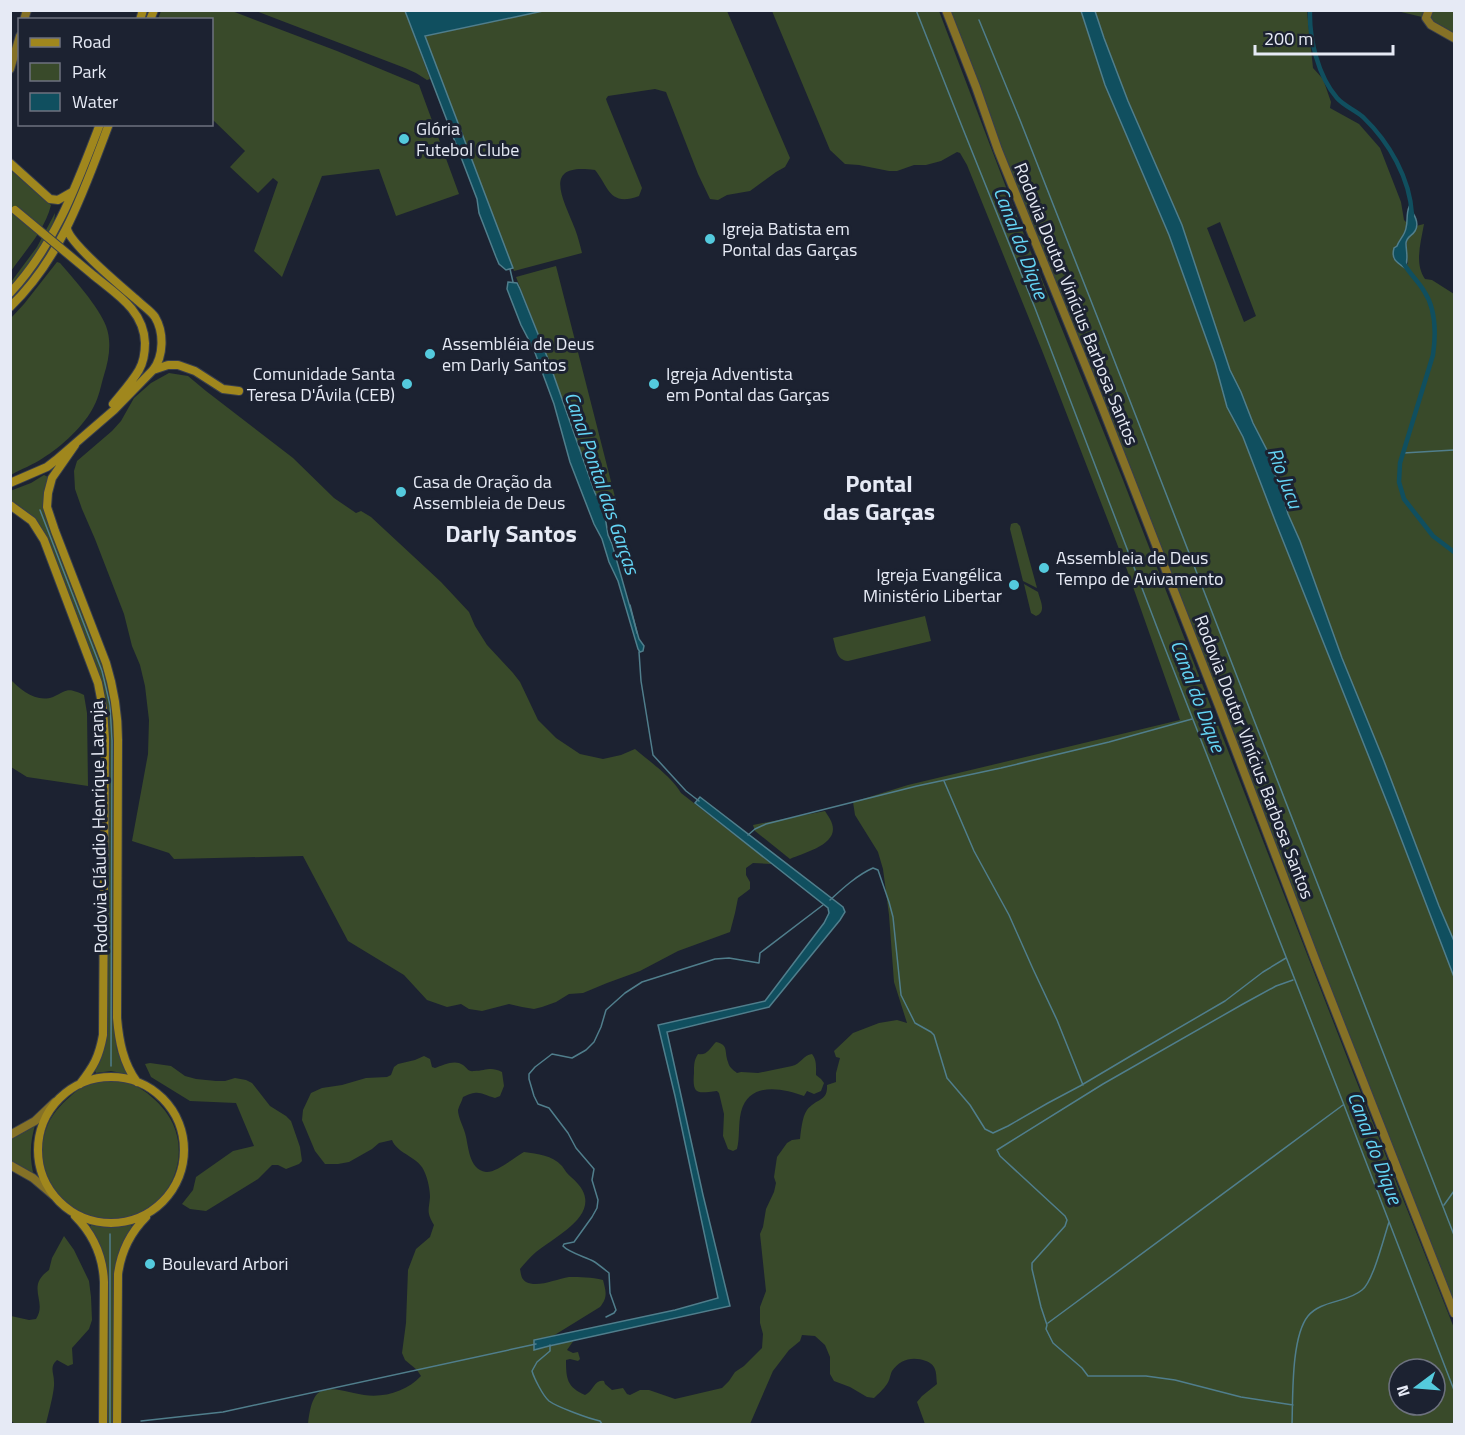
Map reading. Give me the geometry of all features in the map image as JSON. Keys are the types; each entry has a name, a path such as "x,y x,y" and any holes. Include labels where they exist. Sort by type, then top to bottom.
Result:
{"main road":[{"name":"Rodovia Doutor Vinícius Barbosa Santos","path":"946,10 998,150 1101,404 1319,970 1455,1313"},
{"path":"1429,10 1426,18 1428,23 1455,38"},
{"path":"10,69 18,43"},
{"path":"10,293 36,261 62,218 99,126"},
{"path":"10,307 38,276 67,229 108,126"},
{"path":"10,163 57,207 62,218"},
{"path":"49,199 54,201 72,192"},
{"path":"13,208 131,306 140,322 145,340 139,371 99,424"},
{"path":"10,483 47,467 99,424 153,370 162,348 154,316 69,236 67,229"},
{"path":"153,370 168,365 178,365 195,371 224,389 239,391"},
{"name":"Rodovia Cláudio Henrique Laranja","path":"75,445 52,478 48,493 48,507 55,531 106,663 117,709 118,1027 122,1052 136,1082"},
{"name":"Rodovia Cláudio Henrique Laranja","path":"10,506 32,521 45,540 94,669 103,709 105,739 104,1035 93,1067 80,1084"},
{"path":"10,1134 35,1121 70,1089 95,1078 121,1078 154,1091 166,1103 178,1121 183,1142 183,1164 179,1177 168,1196 137,1226 123,1252 119,1267 117,1281 117,1425"},
{"path":"53,1195 42,1176 38,1148 39,1134 44,1120 55,1102"},
{"path":"10,1165 33,1178 53,1195 85,1227 99,1254 104,1282 103,1425"},
{"path":"68,1210 86,1220 114,1224 134,1220 153,1210"}],"green space":[{"path":"161,11 232,11 419,85 459,194 396,216 379,169 322,176 282,277 254,251 278,182 273,178 258,193 230,167 245,151 213,120 213,18 158,18"},
{"path":"256,11 405,11 430,79 427,80 405,68"},
{"path":"543,11 727,11 790,158 785,167 750,191 727,195 718,200 710,199 666,92 655,89 608,96 607,102 642,188 639,196 629,199 616,197 607,189 595,170 578,169 567,172 560,186 582,253 514,271 425,36"},
{"path":"772,11 939,11 1028,245 1123,480 1454,1328 1454,1424 925,1424 917,1402 937,1384 935,1370 930,1363 916,1359 903,1361 895,1367 888,1382 874,1398 867,1397 834,1381 830,1374 830,1357 825,1345 815,1336 802,1335 800,1341 789,1350 773,1371 750,1424 308,1424 314,1399 325,1390 380,1395 409,1386 421,1376 405,1360 402,1353 406,1323 408,1270 416,1249 430,1237 434,1225 429,1214 430,1197 426,1176 418,1163 399,1149 392,1140 379,1143 349,1162 325,1164 315,1151 302,1120 303,1110 311,1093 322,1088 366,1078 387,1077 398,1064 424,1056 430,1059 432,1067 435,1068 449,1063 460,1063 470,1071 491,1069 502,1072 504,1086 500,1096 495,1098 473,1093 463,1097 458,1108 472,1162 480,1170 490,1172 524,1152 554,1159 582,1189 585,1200 583,1210 577,1220 536,1252 520,1269 522,1278 526,1282 536,1284 569,1277 594,1278 603,1280 605,1291 600,1307 553,1336 534,1340 534,1350 574,1340 567,1350 573,1353 578,1352 580,1359 578,1361 566,1360 567,1377 574,1389 585,1395 601,1381 604,1381 612,1390 623,1388 630,1395 640,1390 649,1390 675,1399 722,1388 735,1372 762,1348 760,1307 766,1291 760,1234 776,1183 774,1177 777,1157 787,1143 800,1139 805,1113 810,1106 826,1094 827,1085 836,1082 840,1058 836,1057 834,1051 853,1033 879,1023 897,1020 907,1023 894,982 883,869 878,852 855,815 853,802 908,785 1180,720 1126,567 1043,353 967,165 960,153 957,152 941,161 914,165 897,171 845,164 830,150"},
{"path":"947,11 1081,11 1105,85 1169,235 1215,363 1227,407 1243,437 1454,977 1454,1307"},
{"path":"1095,11 1307,11 1313,68 1323,79 1331,102 1330,108 1359,124 1380,148 1401,202 1404,220 1407,223 1393,258 1399,264 1408,264 1406,247 1408,238 1416,226 1424,224 1419,252 1422,273 1425,279 1432,280 1454,294 1454,941 1342,658 1288,514 1280,484 1272,469 1270,456 1230,370 1182,225 1128,101","holes":["1220,222 1256,316 1244,322 1207,228"]},
{"path":"1397,11 1454,11 1454,36 1442,26 1422,17"},
{"path":"10,169 51,205 39,232 11,271"},
{"path":"55,213 45,241 11,286 11,282 37,247"},
{"path":"57,262 103,318 109,338 107,363 96,402 79,428 50,453 11,475 11,318"},
{"path":"556,266 616,501 615,516 606,519 516,277"},
{"path":"169,373 188,376 293,458 334,498 356,513 361,511 371,517 441,582 469,612 487,645 520,682 538,720 556,738 580,754 603,759 635,749 666,775 681,793 772,864 753,863 746,868 750,889 738,898 730,932 678,951 640,971 583,993 569,994 542,1007 534,1009 509,1004 482,1011 469,1009 461,1004 447,1007 427,1000 404,975 348,941 303,856 174,859 169,853 132,841 148,754 149,720 145,686 124,614 75,489 74,471 77,461 121,421 134,398 151,383"},
{"path":"44,475 48,477 48,480 44,497 106,671 116,726 114,1026 117,1050 127,1071 126,1074 111,1071 96,1073 95,1071 100,1060 107,1025 108,739 102,684 47,541 11,504 10,491"},
{"path":"1011,524 1020,526 1037,588 1023,581 1010,529"},
{"path":"1024,584 1038,592 1042,609 1036,616 1031,613"},
{"path":"925,616 931,641 848,661 837,653 833,638"},
{"path":"10,679 35,697 53,697 68,690 84,695 87,713 88,786 27,777 11,767"},
{"path":"825,811 833,826 832,835 816,848 790,859 755,831 753,825"},
{"path":"716,1042 723,1045 729,1065 737,1073 758,1073 792,1066 812,1054 816,1075 824,1083 821,1091 814,1094 807,1091 804,1096 777,1089 767,1089 751,1095 741,1112 737,1149 733,1151 728,1149 723,1136 724,1114 719,1093 717,1091 701,1092 694,1086 694,1065 698,1054 706,1053"},
{"path":"145,1064 171,1066 185,1076 196,1079 225,1081 235,1078 252,1083 270,1106 291,1121 302,1161 286,1169 272,1165 258,1179 206,1211 190,1209 182,1204 193,1190 196,1177 233,1151 254,1146 236,1103 190,1101 151,1077"},
{"path":"110,1076 134,1084 162,1107 173,1124 178,1141 175,1174 168,1189 144,1212 128,1219 111,1221 93,1219 64,1202 46,1174 43,1158 43,1141 48,1124 56,1111 87,1083 100,1077"},
{"path":"36,1122 31,1149 34,1176 11,1162 10,1138"},
{"path":"130,1224 132,1228 124,1241 114,1424 106,1424 106,1274 90,1227 91,1225 111,1227"},
{"path":"64,1236 74,1250 89,1281 92,1320 89,1329 72,1348 73,1364 68,1366 57,1360 53,1365 53,1391 46,1424 15,1424 10,1420 11,1316 29,1320 36,1319 40,1306 39,1282 49,1270 52,1258"}],"water":[{"path":"405,11 543,11 425,36 513,268 506,270 499,264 496,257 479,213 477,199"},
{"name":"Rio Jucu","path":"1081,11 1095,11 1128,101 1182,225 1230,370 1270,456 1272,469 1280,484 1288,514 1342,658 1454,941 1454,977 1243,437 1227,407 1215,363 1169,235 1105,85"},
{"path":"1409,207 1417,225 1406,243 1405,268 1395,260 1393,252 1405,231"},
{"path":"508,282 517,283 520,289 548,359 595,493 604,510 608,535 639,639 644,646 643,651 640,652 638,649 618,581 570,462 554,404 534,350 507,289"},
{"path":"700,797 843,907 845,912 769,1007 667,1032 730,1306 534,1350 534,1340 675,1310 718,1298 658,1025 765,1001 824,923 829,913 828,908 695,803"}],"waterway":[{"name":"Canal do Dique","path":"916,10 1035,308 1454,1390"},
{"path":"1310,10 1313,45 1325,79 1337,98 1363,117 1389,149 1407,188 1412,215"},
{"path":"979,20 1104,334 1454,1235"},
{"path":"1404,264 1428,298 1433,314 1435,339 1433,355 1400,463 1399,482 1404,499 1433,536 1454,552"},
{"name":"Canal Pontal das Garças","path":"510,269 513,282"},
{"path":"1403,453 1454,450"},
{"path":"40,510 102,671 110,705 112,741 111,1066"},
{"name":"Canal Pontal das Garças","path":"630,605 637,633"},
{"name":"Canal Pontal das Garças","path":"639,652 641,681 653,755 686,791 699,801"},
{"path":"748,835 766,824 917,786 1109,742 1192,719"},
{"path":"944,781 974,851 1009,915 1057,1020 1083,1085"},
{"path":"830,900 861,874 873,868 878,870 893,917 901,995 915,1023 934,1035 947,1078 970,1105 985,1129 993,1133 1080,1086 1225,1001 1263,972 1286,958"},
{"path":"606,1317 616,1310 610,1293 609,1273 593,1261 563,1246 574,1242 597,1208 598,1200 592,1180 594,1169 576,1148 549,1108 538,1104 529,1074 552,1054 572,1058 586,1050 594,1042 606,1010 642,982 715,959 729,958 759,963 760,953 823,905"},
{"path":"1293,980 1276,986 1243,1004 1103,1084 997,1150 1000,1156 1067,1220 1065,1226 1032,1263 1032,1269 1047,1325 1046,1329 1053,1343 1088,1376 1146,1376 1175,1380 1241,1397 1293,1405"},
{"path":"1048,1323 1343,1105"},
{"path":"1444,1205 1454,1191"},
{"path":"1292,1424 1294,1368 1302,1326 1313,1311 1362,1290 1374,1269 1389,1222"},
{"path":"110,1234 110,1424"},
{"path":"141,1421 223,1412 536,1344"},
{"path":"550,1345 550,1351 537,1362 532,1371 544,1395 553,1404 600,1421 602,1424"}],"place":[{"name":"Glória Futebol Clube","path":"404,139"},
{"name":"Igreja Batista em Pontal das Garças","path":"710,239"},
{"name":"Assembléia de Deus em Darly Santos","path":"430,354"},
{"name":"Comunidade Santa Teresa D'Ávila (CEB)","path":"407,384"},
{"name":"Igreja Adventista em Pontal das Garças","path":"654,384"},
{"name":"Casa de Oração da Assembleia de Deus","path":"401,492"},
{"name":"Assembleia de Deus Tempo de Avivamento","path":"1044,568"},
{"name":"Igreja Evangélica Ministério Libertar","path":"1014,585"},
{"name":"Boulevard Arbori","path":"150,1264"}],"district":[{"name":"Pontal das Garças","path":"879,498"},
{"name":"Darly Santos","path":"511,534"}]}
